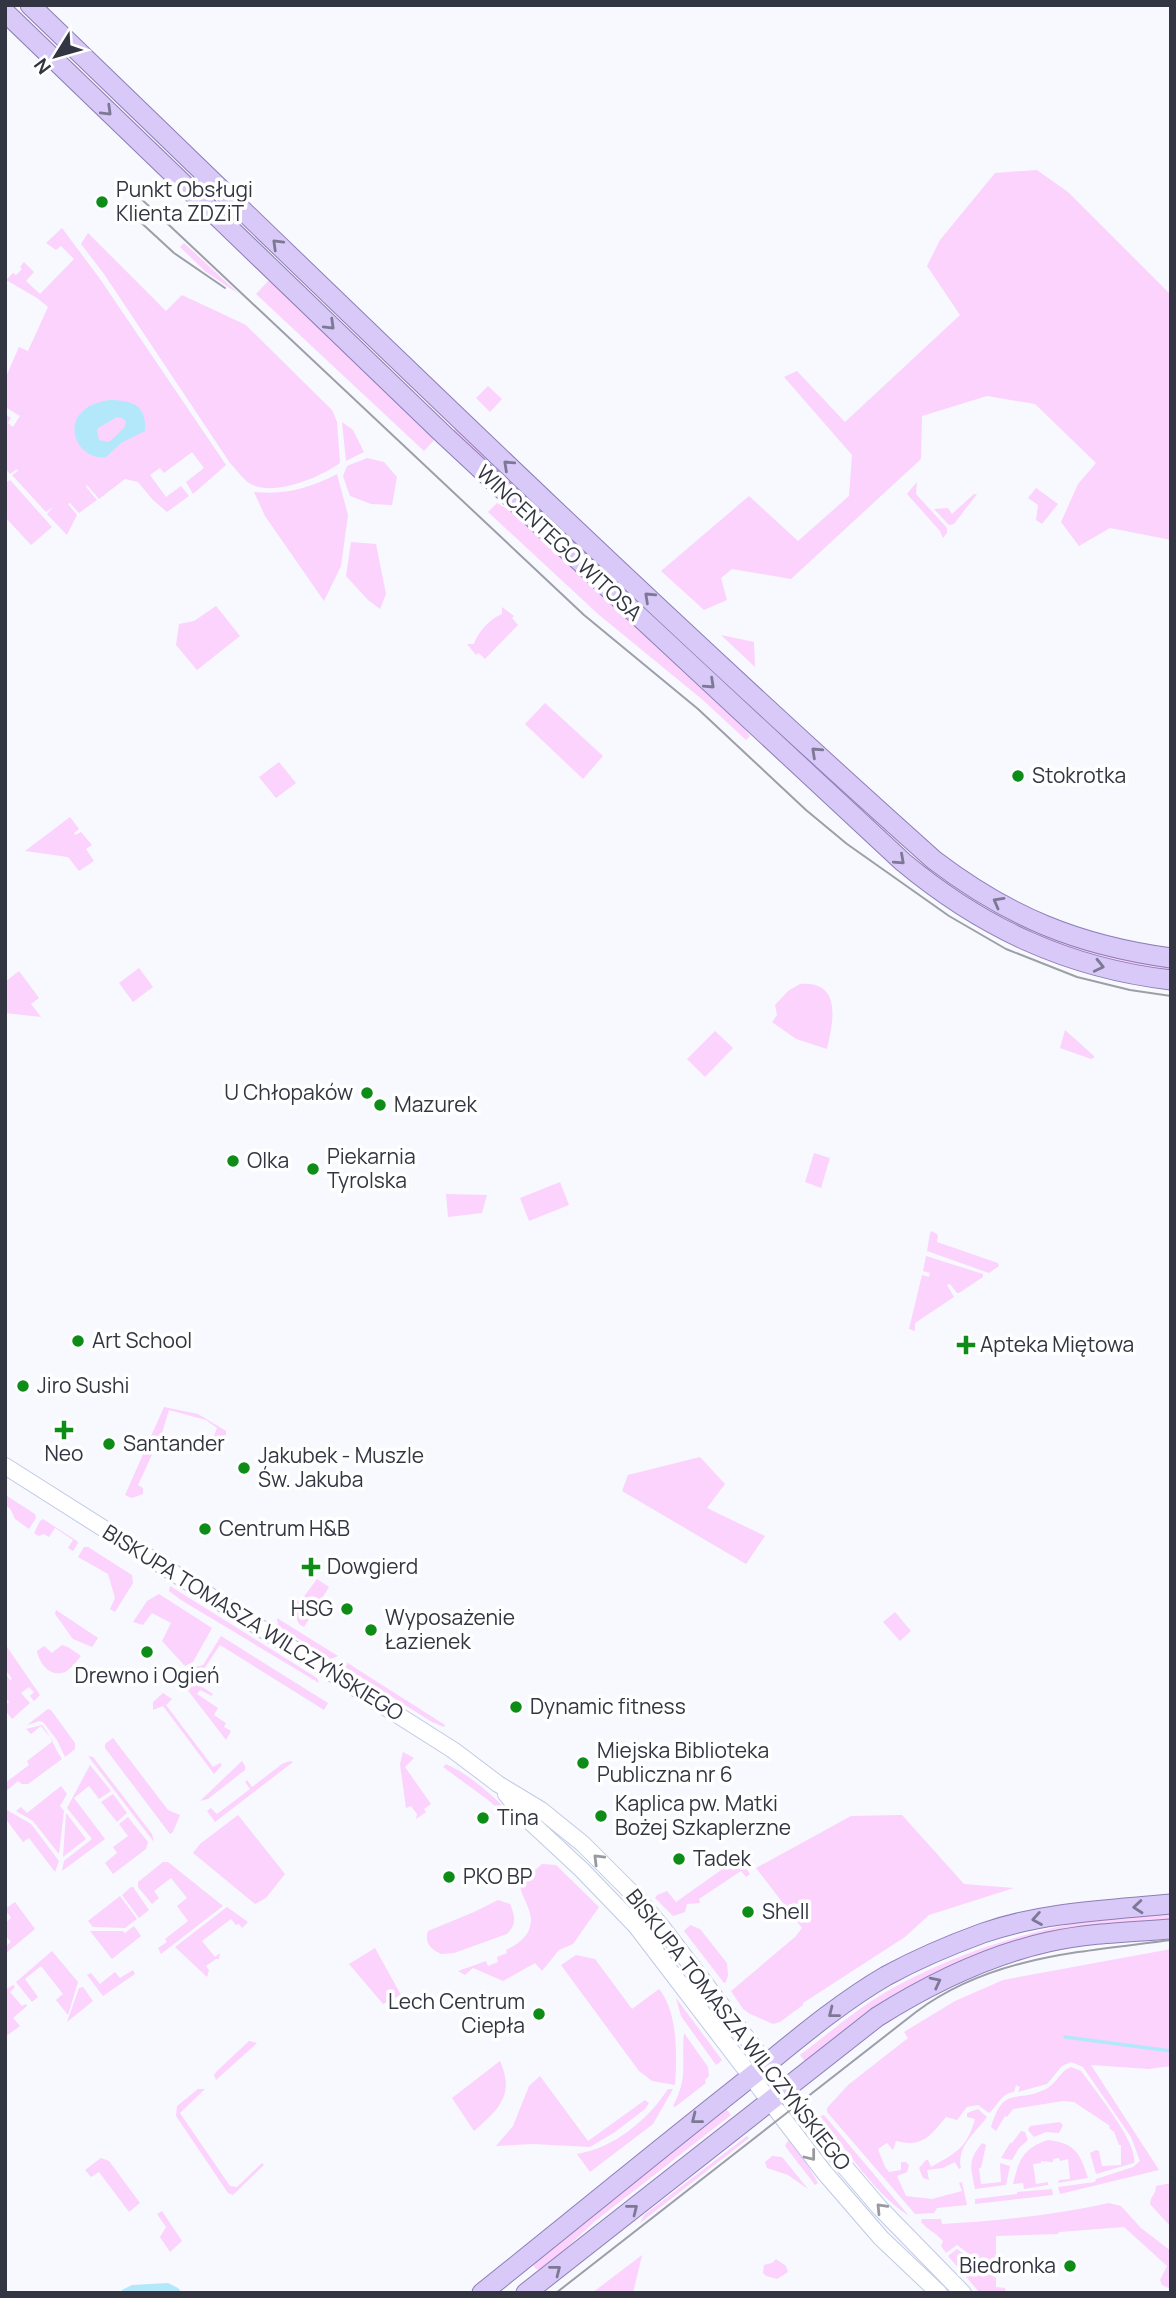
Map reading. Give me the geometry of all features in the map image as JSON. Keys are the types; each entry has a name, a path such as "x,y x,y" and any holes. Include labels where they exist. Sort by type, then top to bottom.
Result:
{"main road":[{"name":"WINCENTEGO WITOSA","path":"30,5 206,177 558,512 934,860 971,887 1020,915 1059,932 1105,947 1171,958"},
{"name":"WINCENTEGO WITOSA","path":"5,12 444,435 912,870 960,906 1035,945 1074,960 1150,978 1171,980"},
{"path":"482,2293 750,2077 854,1997 888,1975 939,1950 1034,1919 1080,1912 1171,1905"},
{"path":"515,2266 529,2290 877,2017 936,1982 966,1968 1023,1948 1050,1942 1171,1928"}],"street":[{"name":"BISKUPA TOMASZA WILCZYŃSKIEGO","path":"5,1466 453,1750 498,1784 541,1810 589,1849 640,1901 868,2194 963,2293"},
{"name":"BISKUPA TOMASZA WILCZYŃSKIEGO","path":"498,1784 525,1817 590,1877 636,1926 769,2103 855,2209 939,2293"}],"shaded area":[{"path":"1037,170 1068,192 1171,295 1171,540 1110,528 1079,546 1061,522 1078,484 1096,463 1035,404 987,396 922,416 921,459 791,579 732,569 721,578 727,600 704,610 661,571 749,496 798,541 849,496 852,455 784,377 797,371 845,422 960,315 927,266 940,240 995,173"},
{"path":"62,228 100,279 226,465 193,494 186,482 204,468 192,452 164,473 160,468 150,475 166,497 181,486 189,496 167,512 138,482 125,479 99,499 87,485 97,500 79,513 68,504 77,515 67,535 47,514 53,507 46,512 12,475 17,469 10,474 5,468 5,414 11,418 8,423 13,427 20,416 5,407 5,379 19,347 28,351 48,307 6,280 22,269 20,267 24,262 34,272 26,281 40,294 74,259 61,246 56,250 46,243"},
{"path":"88,233 166,311 182,295 246,325 332,410 337,422 340,463 321,474 283,487 259,487 246,481 230,463 104,274 81,244"},
{"path":"184,243 239,294 206,272 180,247"},
{"path":"271,278 437,437 424,451 256,294"},
{"path":"488,386 502,399 490,412 476,398"},
{"path":"342,422 353,430 364,452 346,461"},
{"path":"457,427 698,656 670,635 452,432"},
{"path":"367,458 384,462 397,477 392,505 371,504 350,496 343,476 347,466"},
{"path":"337,474 348,515 341,566 324,601 265,516 254,492 297,489"},
{"path":"10,480 52,527 31,545 5,517 5,483"},
{"path":"917,482 916,494 947,528 943,538 940,531 907,494"},
{"path":"1036,488 1058,504 1042,524 1036,520 1038,505 1028,498"},
{"path":"977,494 954,524 949,525 934,509 948,508 952,514"},
{"path":"497,503 519,516 732,714 750,736 746,740 704,701 598,614 488,512"},
{"path":"351,542 376,544 386,594 380,609 346,576"},
{"path":"216,606 240,636 197,670 176,645 179,624 194,621"},
{"path":"502,607 514,616 512,618 518,625 485,659 479,653 476,655 467,644 474,644 485,626 502,614"},
{"path":"721,635 754,642 755,667"},
{"path":"545,703 603,756 583,779 525,724"},
{"path":"279,762 296,783 276,798 259,777"},
{"path":"70,817 79,829 75,835 81,832 92,845 86,849 94,861 79,871 68,857 25,851"},
{"path":"1032,933 1096,951 1171,966 1171,973 1058,947"},
{"path":"139,968 153,987 133,1002 119,983"},
{"path":"19,971 39,998 31,1004 41,1017 5,1013 5,982"},
{"path":"800,984 814,985 829,996 832,1016 827,1049 796,1039 772,1022 777,1015 775,1005 788,991"},
{"path":"1065,1030 1094,1056 1094,1058 1060,1048"},
{"path":"715,1031 733,1048 705,1077 687,1059"},
{"path":"814,1153 830,1158 821,1188 805,1182"},
{"path":"560,1182 569,1205 529,1221 520,1198"},
{"path":"446,1194 487,1195 482,1213 448,1217"},
{"path":"932,1231 938,1235 937,1242 998,1263 999,1266 989,1273 927,1251"},
{"path":"926,1256 983,1274 983,1277 959,1293 950,1284 947,1285 954,1297 915,1323 915,1331 909,1329 922,1275 929,1277 930,1273 923,1271"},
{"path":"164,1407 198,1414 226,1431 226,1435 221,1442 213,1439 217,1428 206,1420 169,1410 162,1433 138,1485 143,1488 143,1494 132,1498 125,1495"},
{"path":"700,1457 725,1484 707,1508 765,1536 746,1564 622,1491 628,1475"},
{"path":"7,1496 35,1514 36,1518 29,1529 15,1519 5,1504"},
{"path":"43,1519 77,1541 73,1551 68,1548 73,1540 55,1528 49,1537 34,1533"},
{"path":"84,1547 132,1575 133,1583 115,1612 110,1609 115,1598 108,1574 78,1557"},
{"path":"317,1579 329,1587 304,1627 299,1624 290,1603 302,1599"},
{"path":"170,1586 317,1678 319,1683 181,1600 169,1591"},
{"path":"159,1594 212,1628 193,1662 185,1666 162,1641 171,1623 152,1613 143,1625 133,1622 147,1601"},
{"path":"56,1610 98,1638 92,1647 73,1639 55,1614"},
{"path":"895,1612 911,1631 900,1641 883,1622"},
{"path":"277,1618 338,1656 331,1659 278,1626"},
{"path":"221,1636 328,1703 324,1710 220,1645 204,1669 208,1672 199,1685 213,1694 212,1696 200,1690 197,1694 218,1708 214,1715 226,1723 224,1727 231,1731 226,1740 176,1675 203,1665"},
{"path":"5,1644 40,1695 34,1701 30,1696 34,1692 29,1687 21,1693 30,1703 12,1719 5,1710 5,1705 9,1702 5,1697 5,1673 12,1679 5,1669"},
{"path":"62,1645 81,1656 67,1671 55,1673 43,1665 37,1651 44,1646 52,1653"},
{"path":"346,1662 445,1725 444,1727 343,1666"},
{"path":"163,1693 172,1699 166,1705 213,1767 220,1763 222,1765 214,1774 163,1706 153,1710 153,1702"},
{"path":"48,1709 75,1743 75,1749 65,1757 57,1740 43,1722 27,1725"},
{"path":"42,1725 50,1738 41,1726 31,1734 26,1729"},
{"path":"113,1738 168,1810 180,1815 170,1834 105,1748 105,1744"},
{"path":"52,1742 62,1759 28,1784 18,1781 5,1792 5,1783 29,1765 27,1761"},
{"path":"403,1752 414,1758 405,1767 431,1804 424,1809 426,1812 416,1819 417,1814 411,1806 406,1808 400,1764"},
{"path":"88,1756 93,1757 152,1834 154,1842"},
{"path":"242,1761 245,1770 208,1799 200,1801"},
{"path":"290,1761 293,1762 215,1822 207,1811 211,1808 217,1814 250,1789 245,1782 247,1780 252,1787"},
{"path":"446,1764 457,1769 495,1798 521,1824 518,1826 443,1767"},
{"path":"90,1765 111,1791 99,1799 89,1786 74,1798 105,1839 62,1871 64,1861 92,1839 67,1808"},
{"path":"61,1786 67,1794 60,1806 64,1811 59,1854 33,1821 16,1811 21,1807 27,1813"},
{"path":"113,1794 127,1813 117,1822 101,1802"},
{"path":"7,1810 31,1824 59,1861 55,1872 29,1838 23,1842 5,1818"},
{"path":"66,1813 86,1839 63,1857"},
{"path":"238,1815 285,1874 266,1898 255,1904 193,1853 200,1844"},
{"path":"902,1815 964,1884 1014,1888 929,1915 905,1937 803,2003 780,2022 773,2024 743,2009 731,1991 802,1928 756,1868 851,1816"},
{"path":"128,1817 148,1842 146,1849 113,1874 105,1863 117,1853 113,1847 128,1836 119,1824"},
{"path":"738,1858 750,1874 746,1877 741,1871 699,1899 700,1903 687,1904 685,1912 673,1916 655,1898 667,1891 676,1902"},
{"path":"163,1862 168,1862 223,1906 161,1954 158,1948 167,1942 165,1939 188,1921 177,1906 187,1898 171,1878 154,1891 159,1898 152,1904 138,1887 138,1882"},
{"path":"542,1864 556,1865 599,1907 573,1944 559,1950 542,1971 535,1963 503,1981 473,1968 465,1975 458,1971 486,1961 488,1966 498,1962 497,1957 507,1953 506,1950 526,1934 531,1917 520,1883"},
{"path":"131,1887 149,1910 139,1918 122,1895"},
{"path":"120,1896 137,1919 125,1928 93,1927 88,1921"},
{"path":"498,1900 510,1904 513,1912 514,1923 507,1934 454,1953 441,1954 429,1945 428,1931"},
{"path":"15,1902 35,1929 5,1954 5,1947 11,1942 5,1935 5,1923 11,1918 5,1909"},
{"path":"227,1907 248,1922 242,1928 231,1919 202,1941 215,1957 220,1953 219,1959 206,1966 209,1970 207,1977 175,1947"},
{"path":"1171,1912 1171,1921 1043,1936 806,2063 800,2055 886,1992 963,1955 1074,1923"},
{"path":"690,1925 700,1929 727,1963 726,1982 724,1983 684,1931"},
{"path":"134,1926 141,1936 112,1959 90,1931 125,1933"},
{"path":"375,1948 401,1995 383,2004 349,1964"},
{"path":"1171,1949 1171,2066 1149,2069 1091,2065 1159,2170 1060,2194 1058,2187 1095,2182 1096,2179 1133,2167 1140,2161 1131,2137 1083,2067 1071,2062 1062,2066 1047,2084 1018,2092 1020,2087 1016,2085 1014,2092 1003,2097 989,2113 978,2105 967,2107 957,2120 946,2117 931,2134 920,2141 896,2141 893,2150 887,2143 878,2149 889,2172 901,2170 901,2162 909,2165 907,2172 897,2176 906,2196 932,2199 962,2191 959,2183 962,2182 967,2205 937,2208 934,2213 915,2214 827,2112 827,2108 848,2085 908,2038 904,2032 955,2001 1003,1980"},
{"path":"52,1951 78,1982 68,2015 56,2000 63,1994 41,1966 25,1979 38,1997 32,2002 16,1982"},
{"path":"576,1955 595,1959 632,2009 659,1989 673,2022 676,2048 675,2085 652,2081 639,2071 561,1965"},
{"path":"133,1970 135,1974 103,1996 87,1975 91,1973 100,1984 115,1972 120,1978"},
{"path":"13,1985 15,1987 10,1992 22,2006 27,2006 13,2018 20,2026 5,2037 5,1990"},
{"path":"83,1987 93,2001 67,2022 79,1988"},
{"path":"676,1998 722,2060 716,2065 681,2016"},
{"path":"684,2033 708,2067 709,2076 705,2080 706,2083 675,2107 673,2106 683,2078"},
{"path":"249,2041 257,2043 216,2080 214,2075 217,2071"},
{"path":"500,2061 506,2083 505,2092 491,2116 474,2131 452,2098"},
{"path":"1071,2067 1081,2071 1123,2130 1134,2154 1134,2163 1096,2174 1090,2153 1099,2151 1102,2166 1121,2165 1121,2145 1110,2126 1074,2102 1063,2101 1013,2109 996,2131 991,2127 1006,2100 1046,2089"},
{"path":"540,2076 588,2141 645,2100 649,2103 615,2132 590,2147 533,2144 496,2146 513,2126 529,2086"},
{"path":"198,2089 205,2089 180,2113 230,2186 237,2187 262,2163 264,2165 233,2195 228,2193 176,2116 177,2106"},
{"path":"668,2089 673,2089 653,2124 590,2172 577,2154 604,2146 629,2131 651,2111"},
{"path":"725,2107 731,2115 594,2222 542,2271 536,2269 534,2260"},
{"path":"978,2109 987,2117 964,2147 960,2160 961,2168 959,2169 955,2162 943,2168 927,2170 929,2180 923,2178 919,2168 926,2160 931,2167 954,2153 964,2143 975,2119 967,2117 967,2113"},
{"path":"824,2115 909,2216 884,2195 861,2169 820,2116"},
{"path":"1060,2122 1063,2125 1059,2133 1046,2132 1034,2137 1028,2130 1030,2126"},
{"path":"1021,2131 1025,2132 1028,2140 1012,2160 1001,2158 1010,2143"},
{"path":"747,2136 749,2138 640,2223 644,2215"},
{"path":"789,2139 818,2183 815,2185 785,2146"},
{"path":"1048,2140 1065,2144 1075,2151 1088,2178 1058,2183 1059,2180 1070,2179 1068,2159 1060,2161 1059,2158 1053,2159 1053,2162 1041,2161 1033,2164 1036,2184 1048,2182 1048,2185 1024,2189 1023,2183 1013,2184 1023,2156 1033,2147"},
{"path":"982,2143 986,2145 979,2168 981,2184 1001,2182 1000,2163 1010,2166 1006,2185 975,2189 971,2164"},
{"path":"772,2156 782,2157 808,2189 788,2175 767,2168 765,2162"},
{"path":"101,2158 109,2161 140,2203 129,2212 99,2172 91,2177 85,2170"},
{"path":"1171,2183 1171,2227 1150,2204 1156,2186"},
{"path":"1052,2189 1053,2195 975,2204 975,2199"},
{"path":"1109,2203 1121,2206 1141,2228 1171,2251 1171,2289 1162,2285 1160,2280 1167,2266 1124,2227 1058,2234 996,2236 996,2274 957,2245 946,2253 941,2246 943,2241 921,2222 922,2219 941,2219 942,2224 1005,2219"},
{"path":"162,2211 182,2241 170,2252 160,2237 166,2227 157,2214"},
{"path":"957,2249 996,2278 996,2287 1005,2288 1006,2292 980,2293 948,2256"},
{"path":"642,2255 633,2293 592,2293"},
{"path":"776,2259 786,2266 788,2272 777,2279 763,2273 764,2265"}],"water":[{"path":"109,400 125,401 141,410 145,431 121,443 106,457 97,457 82,449 75,434 75,426 77,418 86,409","holes":["117,417 124,419 124,428 109,442 99,440 98,428"]},
{"path":"168,2283 182,2293 122,2293 122,2290 132,2285"}],"waterway":[{"path":"1065,2037 1171,2051"}],"tram line":[{"path":"136,194 584,615 698,709 806,810 847,844 949,916 1006,949 1077,977 1130,990 1171,996"},
{"path":"124,207 174,253 225,288"},
{"path":"556,2293 916,2012 945,1993 975,1979 1038,1960 1171,1940"}],"place":[{"name":"Punkt Obsługi Klienta ZDZiT","path":"102,202"},
{"name":"Stokrotka","path":"1018,776"},
{"name":"U Chłopaków","path":"367,1093"},
{"name":"Mazurek","path":"380,1105"},
{"name":"Olka","path":"233,1161"},
{"name":"Piekarnia Tyrolska","path":"313,1169"},
{"name":"Art School","path":"78,1341"},
{"name":"Apteka Miętowa","path":"966,1345"},
{"name":"Jiro Sushi","path":"23,1386"},
{"name":"Neo","path":"64,1430"},
{"name":"Santander","path":"109,1444"},
{"name":"Jakubek - Muszle Św. Jakuba","path":"244,1468"},
{"name":"Centrum H&B","path":"205,1529"},
{"name":"Dowgierd","path":"311,1567"},
{"name":"HSG","path":"347,1609"},
{"name":"Wyposażenie Łazienek","path":"371,1630"},
{"name":"Drewno i Ogień","path":"147,1652"},
{"name":"Dynamic fitness","path":"516,1707"},
{"name":"Miejska Biblioteka Publiczna nr 6","path":"583,1763"},
{"name":"Kaplica pw. Matki Bożej Szkaplerzne","path":"601,1816"},
{"name":"Tina","path":"483,1818"},
{"name":"Tadek","path":"679,1859"},
{"name":"PKO BP","path":"449,1877"},
{"name":"Shell","path":"748,1912"},
{"name":"Lech Centrum Ciepła","path":"539,2014"},
{"name":"Biedronka","path":"1070,2266"}]}
